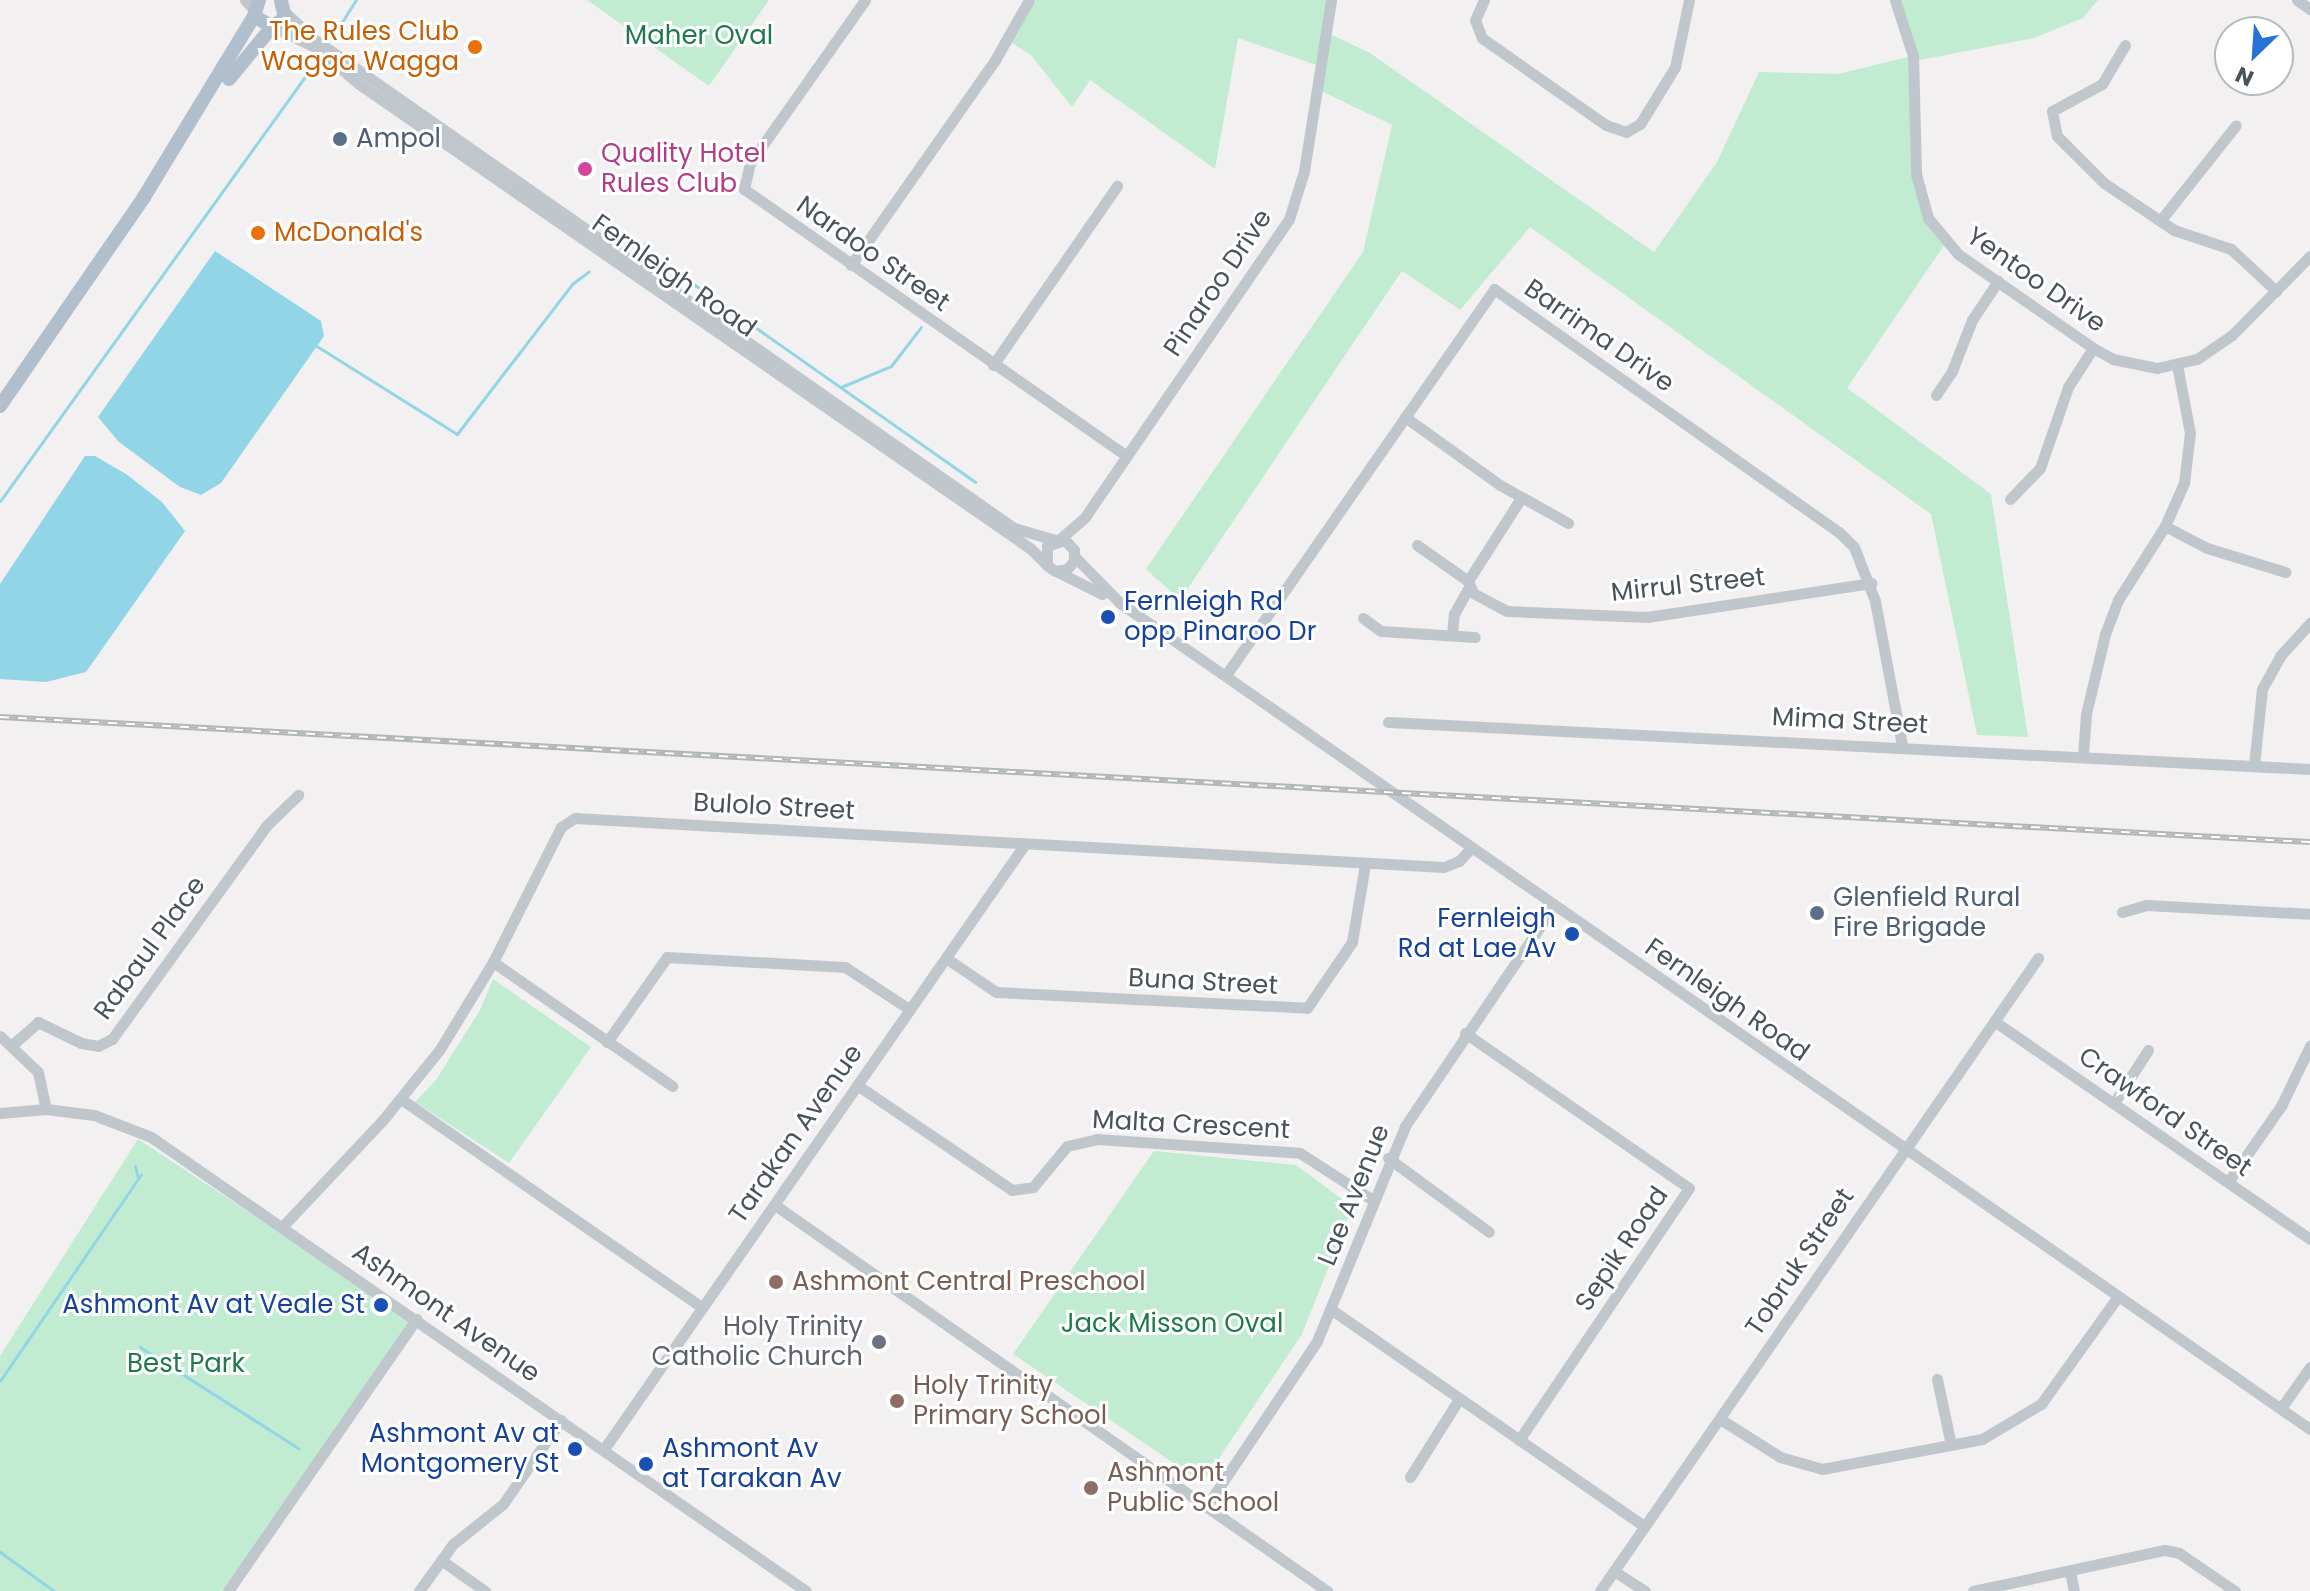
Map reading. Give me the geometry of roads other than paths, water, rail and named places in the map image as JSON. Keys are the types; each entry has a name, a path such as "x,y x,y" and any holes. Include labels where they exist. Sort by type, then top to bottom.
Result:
{"main road":[{"path":"0,406 144,197 272,27 285,5"},
{"path":"144,197 253,6 272,27"}],"street":[{"name":"Nardoo Street","path":"865,0 750,163 742,184 748,194 1127,456"},
{"path":"851,265 995,60 1029,0"},
{"name":"Pinaroo Drive","path":"1058,540 1085,517 1293,212 1304,171 1331,0"},
{"path":"1484,0 1475,20 1482,38 1606,125 1626,132 1640,124 1675,67 1689,0"},
{"name":"Yentoo Drive","path":"1895,0 1913,56 1916,174 1922,203 1946,243 2093,348 2135,365 2177,365 2215,349 2310,256"},
{"path":"2297,0 2310,9"},
{"name":"Fernleigh Road","path":"285,5 311,37 1014,528 1058,540 1120,603"},
{"name":"Fernleigh Road","path":"272,27 317,48 359,84 1013,536 1051,568 1120,603 1226,675 1902,1150 2310,1429"},
{"path":"2125,45 2111,75 2052,111 2053,124 2070,155 2160,221 2220,243 2276,291"},
{"path":"2160,221 2236,125"},
{"path":"993,365 1117,186"},
{"path":"1936,395 1952,371 1972,320 1998,281"},
{"name":"Barrima Drive","path":"1226,675 1494,289 1839,532 1854,547 1871,583 1902,745"},
{"path":"2010,499 2040,468 2068,387 2093,348"},
{"path":"2083,756 2089,701 2105,634 2123,590 2165,526 2189,458 2177,365"},
{"path":"1405,417 1521,498 1568,523"},
{"path":"1452,635 1454,614 1468,584 1521,498"},
{"name":"Pinaroo Drive","path":"1075,554 1085,517"},
{"path":"2165,526 2207,548 2285,572"},
{"path":"1058,540 1044,550 1051,568 1067,569 1075,554"},
{"name":"Mirrul Street","path":"1417,545 1497,607 1521,614 1619,617 1871,583"},
{"path":"1363,618 1381,631 1475,637"},
{"path":"2254,765 2262,689 2280,656 2310,623"},
{"name":"Mima Street","path":"1388,722 1902,745 2310,769"},
{"name":"Rabaul Place","path":"12,1045 38,1022 81,1043 98,1046 112,1039 266,826 298,795"},
{"name":"Bulolo Street","path":"282,1227 401,1099 458,1021 493,962 561,827 575,818 1450,867 1470,849"},
{"name":"Tarakan Avenue","path":"604,1449 1025,844"},
{"name":"Buna Street","path":"946,958 996,992 1307,1008 1352,942 1365,864"},
{"path":"2122,912 2146,905 2310,914"},
{"name":"Lae Avenue","path":"1206,1507 1297,1374 1332,1310 1388,1158 1465,1033 1554,906"},
{"path":"607,1042 667,957 845,967 909,1009"},
{"name":"Tobruk Street","path":"1600,1591 1902,1150 2038,958"},
{"path":"493,962 672,1086"},
{"name":"Crawford Street","path":"1994,1021 2310,1239"},
{"name":"Sepik Road","path":"1465,1033 1689,1188 1519,1440"},
{"path":"0,1036 38,1072 46,1109"},
{"path":"2228,1182 2281,1106 2310,1046"},
{"path":"2114,1103 2148,1050"},
{"name":"Malta Crescent","path":"857,1085 1012,1190 1033,1187 1067,1146 1097,1139 1300,1153 1371,1199"},
{"path":"401,1099 701,1307"},
{"name":"Ashmont Avenue","path":"0,1113 46,1109 94,1115 151,1137 806,1591"},
{"path":"1388,1158 1489,1232"},
{"path":"775,1205 1327,1591"},
{"path":"1720,1419 1780,1457 1822,1469 1951,1445 2007,1429 2041,1404 2117,1298"},
{"path":"1332,1310 1644,1526"},
{"path":"228,1591 416,1319"},
{"path":"2281,1408 2310,1367"},
{"path":"1937,1379 1951,1445"},
{"path":"1410,1477 1459,1399"},
{"path":"419,1591 441,1560 503,1504 561,1420"},
{"path":"1973,1591 2165,1550 2179,1553 2235,1591"},
{"path":"441,1560 485,1591"},
{"path":"1614,1571 1645,1591"},
{"path":"2070,1571 2074,1591"}],"water":[{"path":"215,251 321,321 324,336 221,483 201,495 180,487 119,442 98,417"},
{"path":"85,456 95,456 126,474 162,502 185,531 86,672 46,682 0,679 0,584"}],"waterway":[{"path":"337,30 356,0"},
{"path":"0,501 319,57"},
{"path":"637,253 648,252 645,243"},
{"path":"648,252 975,482"},
{"path":"315,345 457,434 572,284 589,271"},
{"path":"841,387 891,366 921,327"},
{"path":"135,1166 138,1178"},
{"path":"0,1381 141,1174"},
{"path":"140,1347 298,1448"},
{"path":"0,1552 54,1591"}],"railway":[{"path":"0,717 2310,842"}],"place":[{"name":"The Rules Club Wagga Wagga","path":"475,47"},
{"name":"Ampol","path":"340,139"},
{"name":"Quality Hotel Rules Club","path":"585,169"},
{"name":"McDonald's","path":"258,233"},
{"name":"Fernleigh Rd opp Pinaroo Dr","path":"1108,617"},
{"name":"Glenfield Rural Fire Brigade","path":"1817,913"},
{"name":"Fernleigh Rd at Lae Av","path":"1572,934"},
{"name":"Ashmont Central Preschool","path":"776,1282"},
{"name":"Ashmont Av at Veale St","path":"381,1305"},
{"name":"Holy Trinity Catholic Church","path":"879,1342"},
{"name":"Holy Trinity Primary School","path":"897,1401"},
{"name":"Ashmont Av at Montgomery St","path":"575,1449"},
{"name":"Ashmont Av at Tarakan Av","path":"646,1464"},
{"name":"Ashmont Public School","path":"1091,1488"}],"park label":[{"name":"Maher Oval","path":"699,36"},
{"name":"Jack Misson Oval","path":"1172,1324"},
{"name":"Best Park","path":"186,1364"}]}
